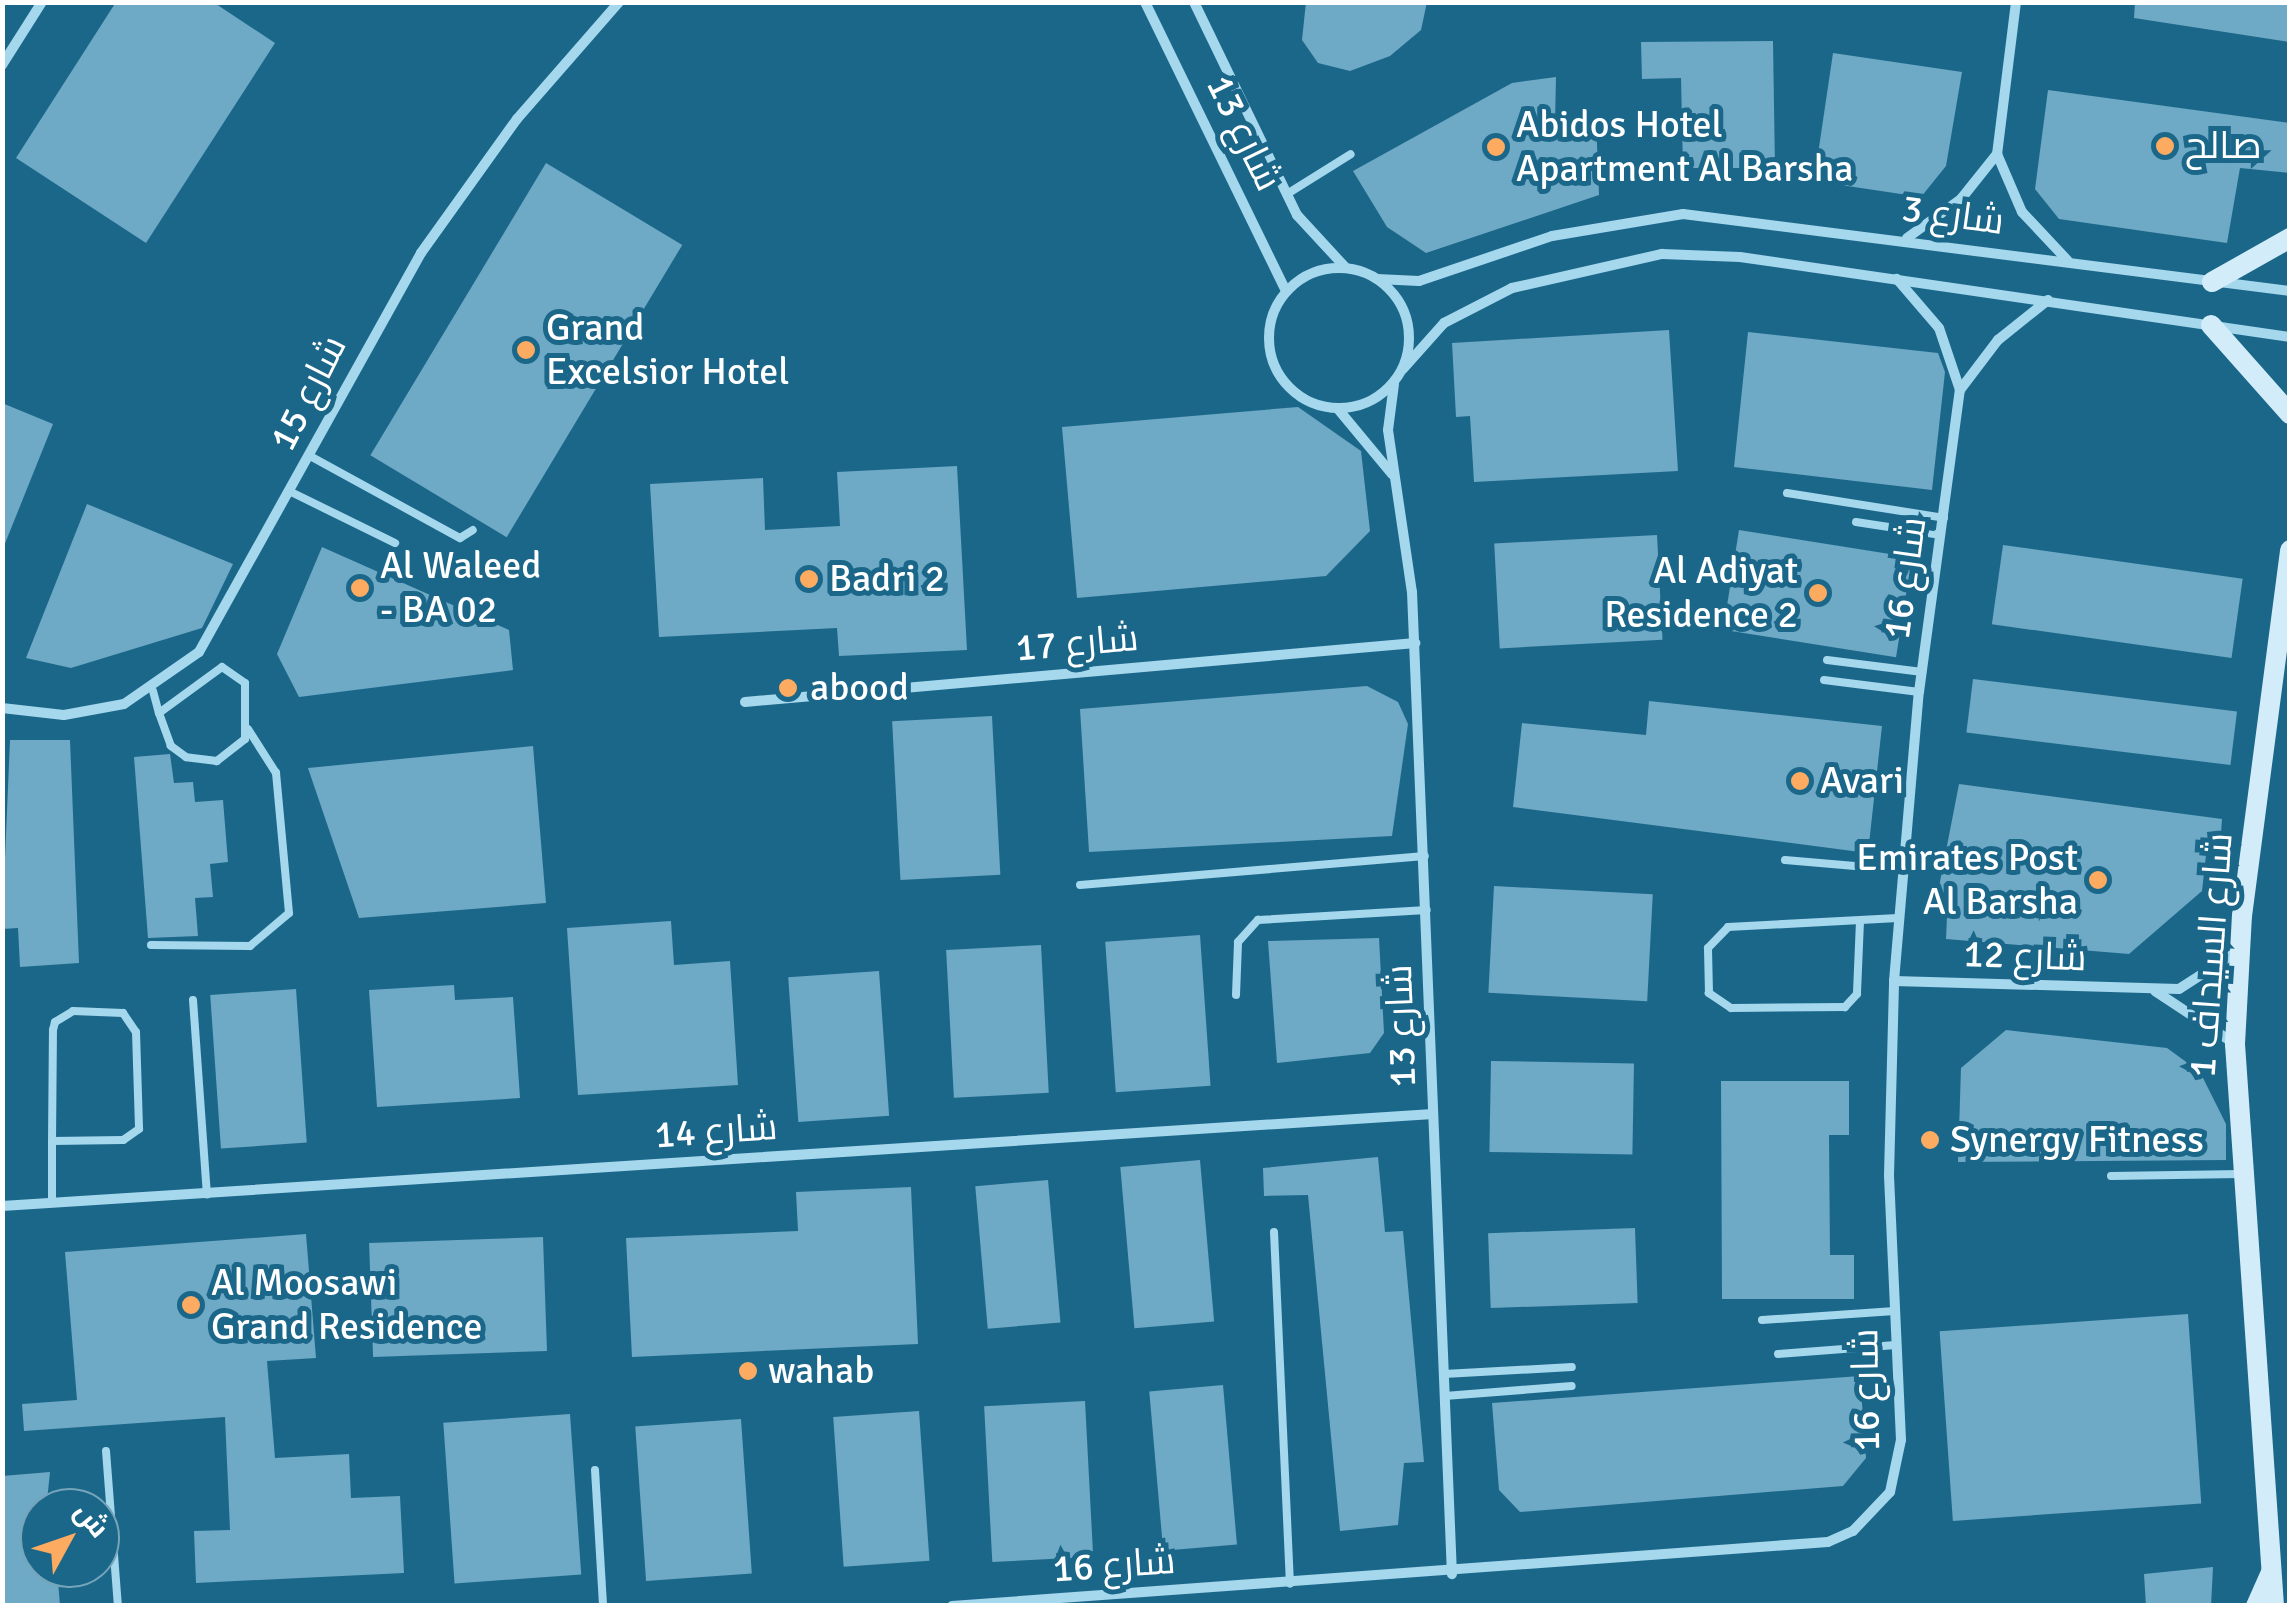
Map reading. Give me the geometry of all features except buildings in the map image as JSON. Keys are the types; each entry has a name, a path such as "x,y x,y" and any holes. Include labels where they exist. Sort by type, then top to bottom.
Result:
{"street":[{"path":"2,65 42,2"},
{"name":"شارع 15","path":"2,708 79,714 153,692 222,623 439,226 619,2"},
{"name":"شارع 13","path":"1145,2 1286,292"},
{"name":"شارع 13","path":"1194,2 1287,194 1317,245 1346,268"},
{"path":"2016,2 1997,154 2022,212 2070,262"},
{"path":"1907,238 1961,199 1997,154"},
{"name":"شارع 3","path":"1377,279 1419,280 1552,236 1653,216 1907,238 2290,291"},
{"path":"2212,282 2290,238"},
{"name":"شارع 3","path":"1403,369 1434,331 1477,305 1623,258 1700,253 2290,337"},
{"path":"1338,409 1394,384 1403,369 1404,310 1377,279 1346,268 1312,272 1286,292 1269,327 1274,367 1300,397 1338,409 1394,477"},
{"name":"شارع 16","path":"952,1606 1452,1574 1815,1543 1853,1531 1890,1492 1899,1467 1894,981 1898,918 1922,672 1960,390 1939,328 1897,279"},
{"path":"1960,390 1998,340 2048,300"},
{"path":"2212,325 2290,414"},
{"name":"شارع 13","path":"1394,384 1394,477 1415,643 1452,1574"},
{"name":"شارع السيداف 1","path":"2274,1606 2274,1566 2241,1174 2235,1044 2239,948 2290,550"},
{"name":"شارع 17","path":"745,702 1415,643"},
{"name":"شارع 12","path":"1894,981 2154,991 2203,982 2239,948"},
{"path":"2154,991 2235,1044"},
{"name":"شارع 14","path":"2,1206 1433,1114"},
{"path":"2256,1606 2274,1566"}],"lane":[{"path":"1287,194 1350,154"},
{"path":"310,456 460,538 473,530"},
{"path":"292,492 396,543"},
{"path":"1786,493 1944,518"},
{"path":"1856,522 1941,535"},
{"path":"1827,660 1922,672"},
{"path":"151,945 250,946 288,913 276,773 248,730 245,683 231,669 215,669 159,713"},
{"path":"1824,680 1920,692"},
{"path":"153,692 171,746 205,762 229,756 248,730"},
{"path":"1080,885 1425,856"},
{"path":"1786,860 1902,870"},
{"path":"1236,995 1238,942 1258,920 1427,910"},
{"path":"1860,922 1857,994 1845,1007 1730,1008 1708,994 1708,948 1728,926 1898,918"},
{"path":"192,1000 208,1194"},
{"path":"52,1141 122,1140 140,1129 136,1032 123,1013 73,1011 55,1022 52,1141 52,1204"},
{"path":"2111,1176 2241,1174"},
{"path":"1274,1232 1290,1584"},
{"path":"1762,1320 1895,1311"},
{"path":"1778,1354 1896,1345"},
{"path":"1444,1374 1572,1367"},
{"path":"1445,1396 1572,1386"},
{"path":"106,1451 118,1606"},
{"path":"595,1470 603,1606"}],"place":[{"name":"صالح","path":"2165,146"},
{"name":"Abidos Hotel Apartment Al Barsha","path":"1496,147"},
{"name":"Grand Excelsior Hotel","path":"526,350"},
{"name":"Badri 2","path":"809,579"},
{"name":"Al Waleed - BA 02","path":"360,588"},
{"name":"Al Adiyat Residence 2","path":"1818,593"},
{"name":"abood","path":"788,688"},
{"name":"Avari","path":"1800,781"},
{"name":"Emirates Post Al Barsha","path":"2098,880"},
{"name":"Synergy Fitness","path":"1930,1140"},
{"name":"Al Moosawi Grand Residence","path":"191,1305"},
{"name":"wahab","path":"748,1371"}]}
